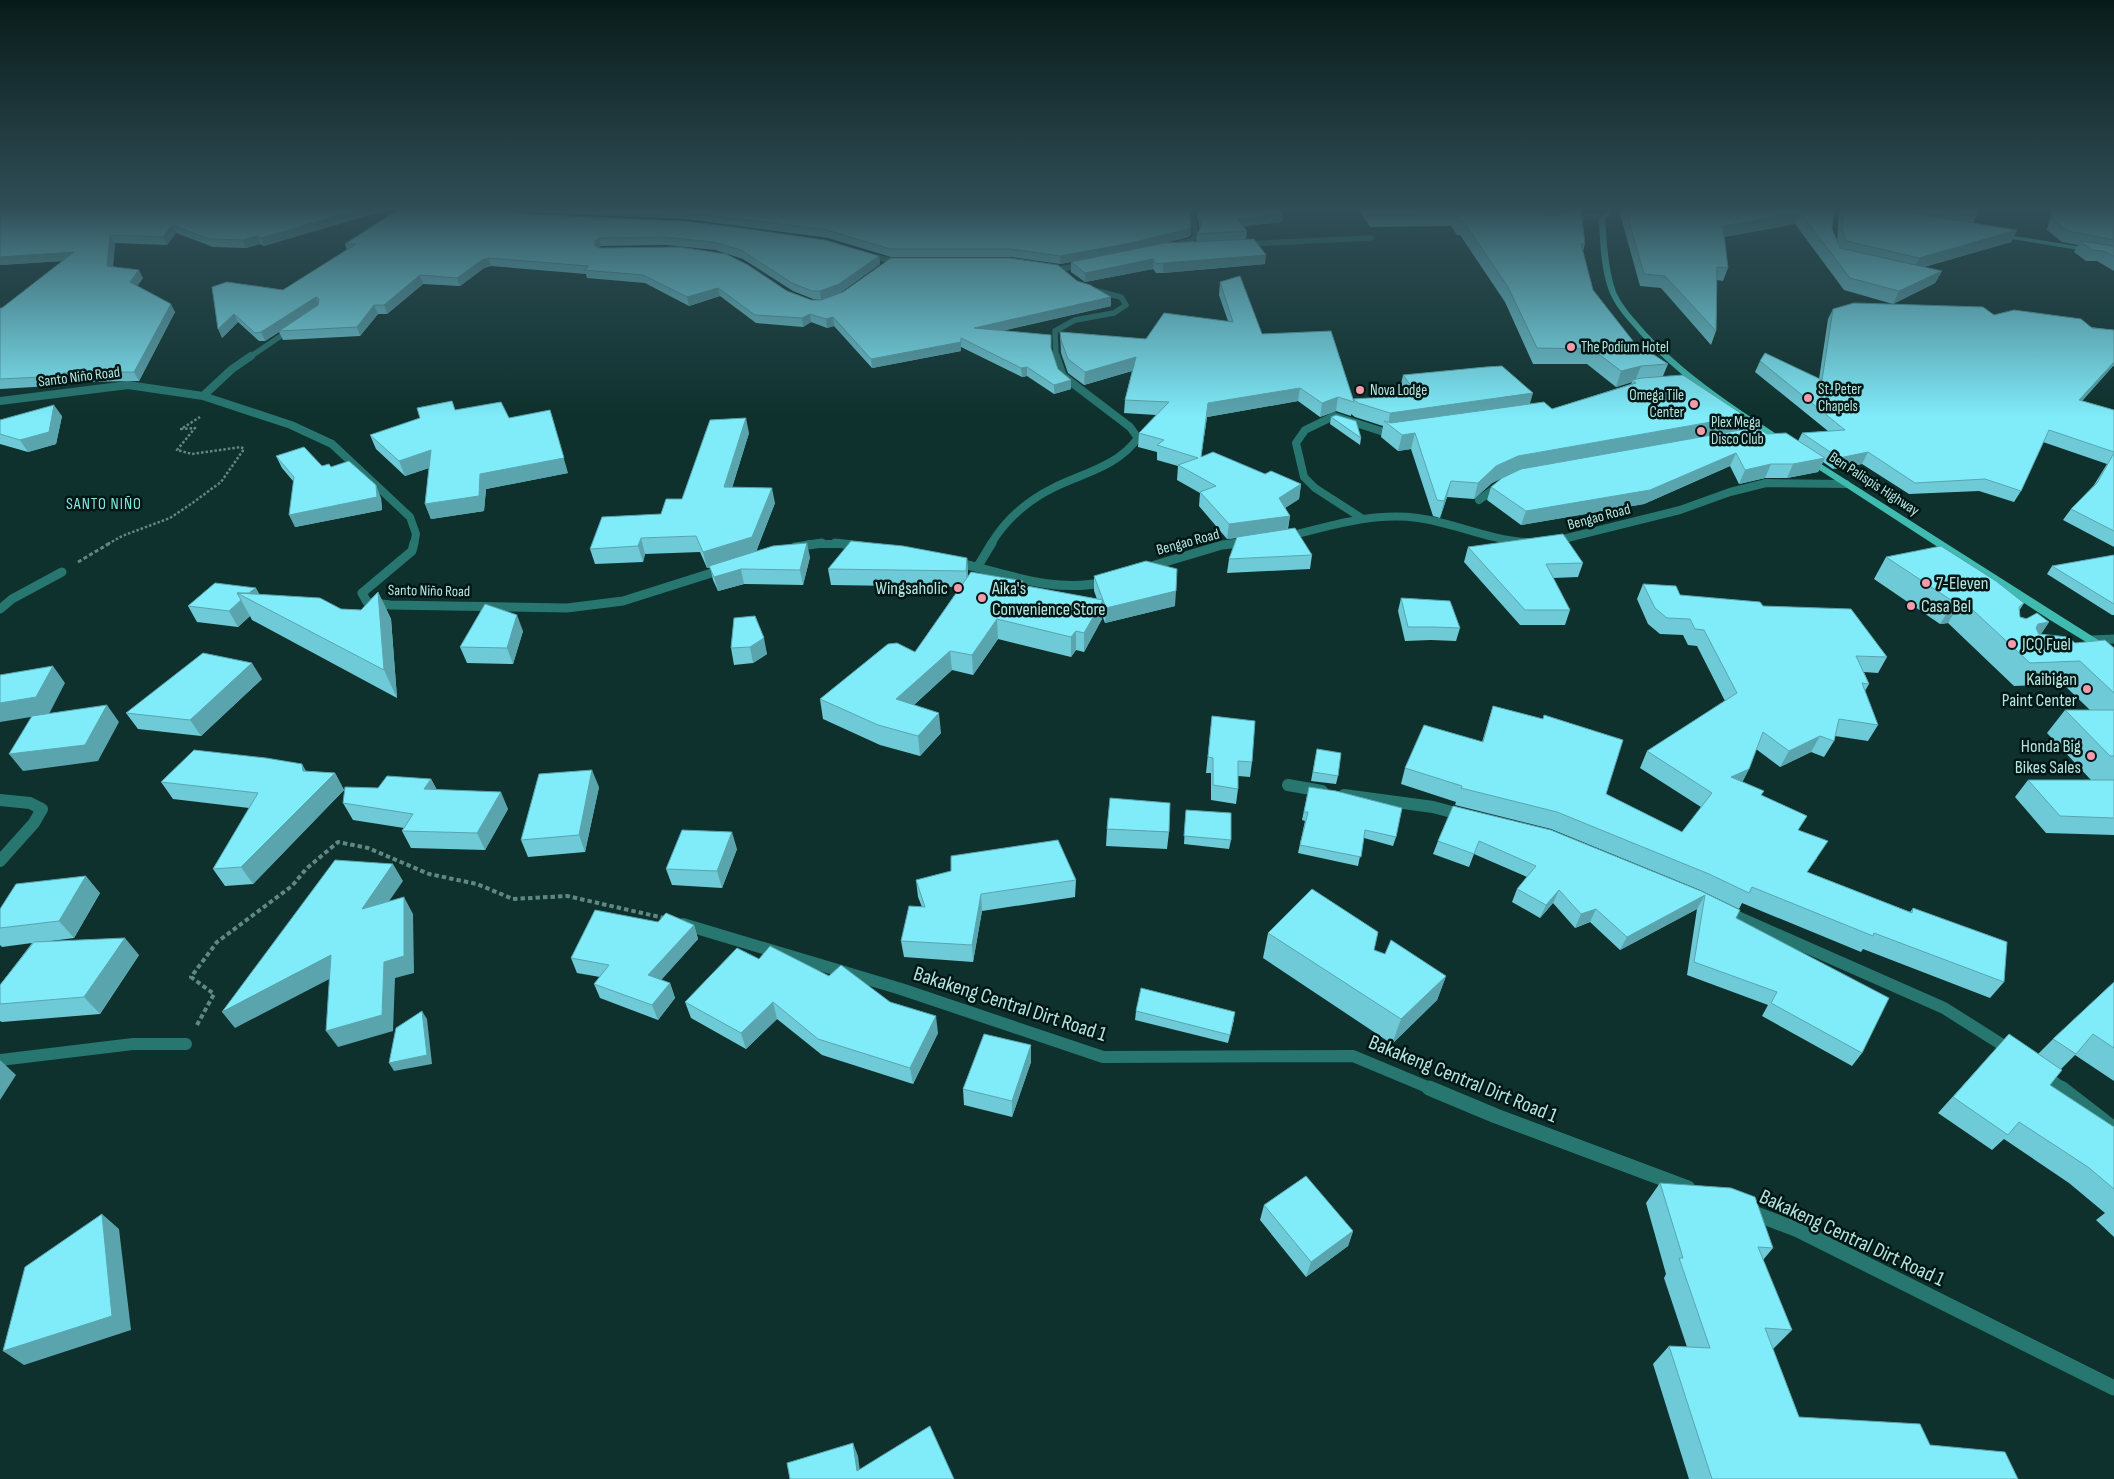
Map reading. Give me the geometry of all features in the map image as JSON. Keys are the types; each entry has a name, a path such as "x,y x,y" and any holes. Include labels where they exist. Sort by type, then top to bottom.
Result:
{"main road":[{"path":"1611,279 1614,293 1647,340 1673,362 1692,383 1791,448"},
{"name":"Ben Palispis Highway","path":"1799,453 2050,620 2091,640 2110,652"}],"street":[{"path":"978,566 1005,523 1041,495 1062,483 1113,462 1132,448 1138,438 1130,427 1063,376 1059,366 1054,338 1056,331 1075,320 1114,313 1126,305 1121,297 1080,286"},
{"path":"203,396 232,369 295,326"},
{"path":"1656,361 1673,362"},
{"name":"Santo Niño Road","path":"0,401 128,385 203,396 291,425 332,444 410,517 416,534 412,550 362,593 367,602 390,605 567,608 623,601 737,565"},
{"path":"1363,519 1315,488 1304,477 1296,444 1305,430 1334,416 1387,433 1404,431"},
{"path":"1758,434 1768,432"},
{"path":"1479,500 1495,487 1508,481"},
{"name":"Bengao Road","path":"1276,538 1363,519 1394,516 1418,518 1518,542 1542,542 1586,535 1680,510 1730,492 1766,483 1846,484"},
{"name":"Bengao Road","path":"1138,571 1174,558 1222,545 1258,541"},
{"path":"785,550 804,545 846,543 874,548"},
{"path":"950,561 978,566 1030,580 1077,587 1111,580"},
{"path":"0,609 12,599 62,572"},
{"path":"2091,640 2114,639"},
{"path":"2087,651 2110,652"},
{"path":"1288,785 1434,807 1472,817"},
{"path":"0,800 30,803 42,809 34,823 0,861"},
{"path":"1714,906 1944,1008 2019,1057"},
{"name":"Bakakeng Central Dirt Road 1","path":"674,921 901,989 1103,1057 1353,1056 1496,1116 1697,1192"},
{"path":"0,1060 133,1044 186,1044"},
{"path":"2034,1068 2114,1129"},
{"name":"Bakakeng Central Dirt Road 1","path":"1734,1206 1798,1230 2114,1388"}],"path":[{"path":"62,572 122,536 170,518 221,482 244,449 241,447 192,454 177,450 195,428 182,429 227,403"},
{"path":"186,1044 214,994 191,977 217,942 292,886 306,869 338,842 368,848 384,857 429,874 477,884 513,898 567,896 674,921"}],"building":[{"path":"39,279 132,279 130,282 171,304 134,372 63,373 62,376 0,379 0,308"},
{"path":"300,279 415,279 384,305 374,305 357,327 279,331 318,305 319,299 316,297 261,332 255,333 234,314 218,329 212,287 227,282 283,290"},
{"path":"651,279 769,279 787,291 811,300 821,300 843,292 861,279 1075,279 1111,297 974,328 1051,335 1051,348 1058,369 1071,380 1054,385 1027,367 1021,368 961,338 961,342 871,359 833,317 826,319 810,314 802,318 755,315 718,288 687,297"},
{"path":"786,279 846,279 839,284 820,291 812,291"},
{"path":"1230,279 1241,279 1262,334 1331,331 1354,402 1338,397 1322,403 1300,388 1208,403 1201,457 1213,452 1265,474 1271,471 1301,484 1279,498 1290,516 1229,524 1200,492 1216,486 1178,465 1198,458 1157,445 1164,440 1139,433 1169,402 1125,400 1136,357 1085,372 1068,359 1061,340 1060,332 1146,339 1164,313 1233,322 1220,282"},
{"path":"1503,279 1590,279 1593,290 1633,341 1633,347 1648,351 1668,364 1641,366 1621,371 1592,349 1537,348"},
{"path":"1668,279 1717,279 1716,331"},
{"path":"1854,279 1925,279 1899,291"},
{"path":"1854,303 1983,307 1994,315 2014,310 2081,319 2092,328 2114,330 2114,362 2079,400 2114,410 2114,452 2049,430 2021,491 1985,479 1915,483 1868,452 1839,458 1802,433 1845,430 1760,361 1765,353 1822,380 1833,309"},
{"path":"1502,366 1533,393 1390,413 1358,403 1353,399 1418,395 1403,375"},
{"path":"1683,375 1745,416 1518,456 1496,466 1478,483 1451,481 1444,501 1437,500 1415,433 1402,435 1384,421 1391,423 1544,402 1552,409 1636,383 1632,380"},
{"path":"452,401 455,410 501,402 509,418 550,410 564,458 480,474 479,496 425,504 431,450 399,461 370,435 420,418 417,408"},
{"path":"54,405 49,432 20,440 0,434 0,420"},
{"path":"1336,415 1356,421 1361,438 1331,417"},
{"path":"746,418 724,487 772,488 752,537 703,552 696,536 641,538 638,546 590,549 602,517 661,514 666,499 682,499 710,420"},
{"path":"1757,427 1767,434 1786,433 1825,458 1793,464 1771,464 1745,470 1736,453 1650,490 1526,511 1491,487 1502,478 1521,469"},
{"path":"304,447 322,466 329,464 331,467 349,461 376,485 377,497 289,515 294,477 276,456"},
{"path":"2114,453 2114,531 2071,509 2097,483"},
{"path":"1295,528 1312,555 1229,559 1237,537"},
{"path":"1563,534 1583,563 1546,564 1570,610 1525,610 1468,547"},
{"path":"851,541 903,546 967,558 966,571 828,569"},
{"path":"807,543 800,570 741,569 714,577 709,566 773,546"},
{"path":"1941,546 1996,581 2024,603 2019,607 2020,617 2026,619 2037,613 2049,622 2038,624 2036,628 2039,634 2068,637 2075,643 2105,640 2114,648 2114,693 2080,661 2030,663 1962,600 1954,602 1886,557"},
{"path":"2114,555 2114,604 2052,566"},
{"path":"1146,561 1177,569 1176,591 1106,608 1094,576"},
{"path":"971,572 1023,581 1021,585 1103,600 1084,633 1076,631 1071,637 997,619 972,655 950,651 896,699 939,713 918,736 878,725 820,699 888,644 897,643 915,652"},
{"path":"215,583 256,588 249,593 237,593 241,600 229,611 188,606"},
{"path":"1643,584 1676,586 1680,595 1760,602 1763,606 1851,609 1887,657 1856,656 1869,684 1862,683 1878,725 1839,719 1834,741 1820,736 1789,751 1763,732 1749,769 1731,777 1764,791 1761,795 1807,816 1798,830 1828,841 1807,872 1912,913 1913,908 2007,942 2004,982 1874,933 1873,936 1752,887 1749,893 1709,874 1557,812 1461,788 1462,786 1405,768 1424,725 1483,742 1493,706 1543,719 1544,715 1623,740 1606,794 1682,832 1712,793 1647,751 1737,693 1704,630 1695,629 1690,619 1667,618 1655,608"},
{"path":"378,592 384,670 237,593 320,598 341,609 361,610"},
{"path":"1401,598 1450,601 1460,628 1408,627"},
{"path":"485,604 517,615 507,648 460,647"},
{"path":"755,616 764,638 750,647 731,648 734,618"},
{"path":"203,653 252,663 190,720 126,713"},
{"path":"53,666 36,697 0,703 0,675"},
{"path":"107,705 85,745 9,754 32,716"},
{"path":"2065,710 2114,710 2114,756 2110,756"},
{"path":"1212,716 1255,721 1252,762 1238,761 1238,789 1213,785 1213,758 1208,757"},
{"path":"1317,749 1341,753 1338,776 1313,772"},
{"path":"194,750 266,758 302,764 303,771 335,773 241,867 213,869 258,793 161,782"},
{"path":"592,770 579,835 521,840 539,774"},
{"path":"387,776 431,779 424,789 501,792 477,833 402,831 413,814 343,803 345,787 378,788"},
{"path":"2028,780 2114,780 2114,818 2060,816"},
{"path":"1309,787 1336,791 1402,808 1396,837 1365,830 1361,857 1300,845 1308,812 1304,812"},
{"path":"1110,798 1170,803 1169,832 1107,829"},
{"path":"1453,806 1551,830 1701,891 1740,910 1736,918 1889,998 1862,1053 1771,1003 1777,992 1694,962 1705,895 1627,937 1596,909 1581,914 1559,890 1546,905 1517,889 1536,866 1479,841 1474,854 1438,841"},
{"path":"1186,810 1231,813 1231,840 1184,836"},
{"path":"682,830 732,832 717,871 666,869"},
{"path":"1058,840 1076,880 981,894 972,945 901,941 909,906 925,907 916,880 951,871 951,856"},
{"path":"335,860 393,864 362,909 404,897 404,956 384,962 382,1015 326,1031 331,955 222,1012"},
{"path":"86,876 59,921 0,928 0,909 16,884"},
{"path":"1312,889 1378,932 1374,950 1385,954 1391,940 1446,976 1401,1019 1268,933"},
{"path":"595,910 658,922 666,913 694,925 648,975 670,983 652,1005 594,984 609,965 571,958"},
{"path":"125,938 84,997 0,1004 0,985 34,942"},
{"path":"770,946 829,976 841,965 890,1002 936,1016 910,1068 818,1039 773,1002 741,1033 685,1002 737,948 759,959"},
{"path":"2114,982 2114,1048 2093,1034 2076,1054 2053,1039"},
{"path":"1141,988 1235,1012 1230,1035 1136,1011"},
{"path":"422,1011 427,1055 389,1063 396,1028"},
{"path":"984,1034 1031,1045 1012,1101 963,1089"},
{"path":"2009,1034 2062,1070 2050,1085 2114,1127 2114,1189 2088,1167 2019,1122 2008,1135 1953,1097"},
{"path":"1306,1176 1353,1231 1311,1262 1264,1205"},
{"path":"1660,1183 1731,1188 1755,1197 1773,1248 1758,1247 1792,1330 1765,1328 1799,1417 1920,1424 1930,1445 2005,1452 2018,1479 1712,1479 1669,1346 1710,1348 1679,1258 1683,1258"},
{"path":"102,1214 112,1316 3,1351 25,1267"},
{"path":"930,1426 954,1479 790,1479 787,1463 853,1443 857,1471"}],"place":[{"name":"The Podium Hotel","path":"1571,347"},
{"name":"Nova Lodge","path":"1360,390"},
{"name":"St. Peter Chapels","path":"1808,398"},
{"name":"Omega Tile Center","path":"1694,404"},
{"name":"Plex Mega Disco Club","path":"1701,431"},
{"name":"7-Eleven","path":"1926,583"},
{"name":"Wingsaholic","path":"958,588"},
{"name":"Aika's Convenience Store","path":"982,598"},
{"name":"Casa Bel","path":"1911,606"},
{"name":"JCQ Fuel","path":"2012,644"},
{"name":"Kaibigan Paint Center","path":"2087,689"},
{"name":"Honda Big Bikes Sales","path":"2091,756"}],"district":[{"name":"SANTO NIÑO","path":"104,504"}]}
